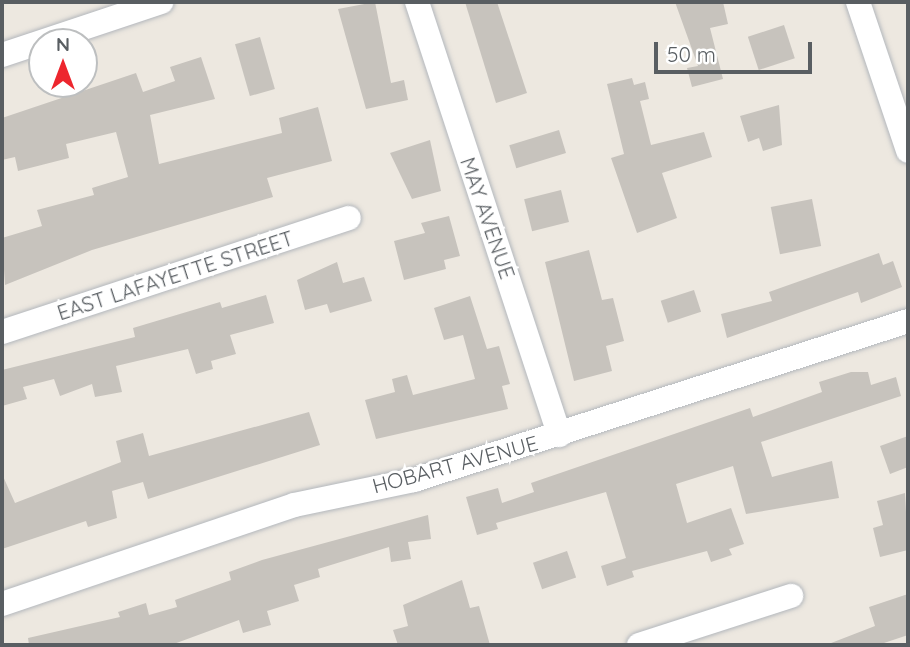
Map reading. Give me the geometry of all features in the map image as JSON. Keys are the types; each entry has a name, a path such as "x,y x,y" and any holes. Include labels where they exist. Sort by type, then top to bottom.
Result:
{"street":[{"path":"2,55 161,2"},
{"name":"MAY AVENUE","path":"416,2 559,435"},
{"path":"858,2 908,151"},
{"name":"EAST LAFAYETTE STREET","path":"2,332 349,218"},
{"name":"HOBART AVENUE","path":"2,604 294,505 414,480 908,321"},
{"path":"639,645 791,596"}],"building":[{"path":"375,2 391,83 404,80 408,100 366,109 338,9"},
{"path":"465,2 497,2 527,93 496,103"},
{"path":"675,2 723,2 728,24 710,28 723,79 692,87 687,68 698,66"},
{"path":"784,25 795,58 759,70 748,37"},
{"path":"260,37 275,89 250,96 235,44"},
{"path":"201,57 215,99 150,115 159,164 282,133 279,118 318,107 332,161 267,178 273,197 92,250 5,285 2,238 42,226 37,210 94,195 92,188 128,177 116,132 66,144 69,158 18,171 15,157 2,160 2,118 62,98 98,98 98,86 136,73 143,92 175,81 170,67"},
{"path":"632,78 634,85 645,82 649,99 640,101 651,145 704,132 712,157 662,173 677,218 637,233 611,158 624,154 607,84"},
{"path":"779,105 782,145 763,151 759,138 748,142 740,116"},
{"path":"559,130 566,153 516,168 509,145"},
{"path":"430,140 441,191 412,199 390,153"},
{"path":"561,190 569,222 532,231 524,199"},
{"path":"812,199 821,246 780,254 771,207"},
{"path":"449,216 460,256 444,260 446,269 404,280 394,241 425,233 421,223"},
{"path":"589,250 602,300 613,298 624,341 606,346 612,371 574,381 545,262"},
{"path":"879,253 883,265 893,261 902,287 861,303 858,292 727,338 721,314 772,301 769,292"},
{"path":"337,262 343,283 364,277 372,301 330,313 327,304 305,310 297,280"},
{"path":"694,290 701,312 668,323 661,301"},
{"path":"266,295 274,323 230,335 236,354 211,361 213,369 196,374 188,349 116,366 122,392 95,397 92,384 60,396 54,379 23,387 27,399 2,406 2,370 135,337 133,328 220,302 222,308"},
{"path":"470,296 487,349 499,346 510,384 502,386 508,409 376,439 365,400 395,392 392,379 407,375 413,395 475,379 463,335 444,340 434,308"},
{"path":"851,372 868,372 871,385 896,377 901,396 761,442 772,477 832,461 839,498 746,514 733,466 676,484 687,523 731,508 744,544 729,549 732,555 711,562 707,551 632,571 634,577 607,586 601,566 626,558 606,492 496,523 498,529 477,535 466,497 498,488 502,503 534,492 531,483 750,408 753,417 822,392 819,382"},
{"path":"309,412 320,445 148,499 143,482 112,491 117,518 88,527 86,521 2,549 2,474 15,503 121,462 116,441 143,433 149,456"},
{"path":"908,436 908,467 890,474 880,446"},
{"path":"905,493 908,550 880,557 873,528 883,525 877,501"},
{"path":"428,515 431,539 408,542 411,559 391,562 389,547 318,569 320,577 294,585 299,601 267,611 271,625 243,633 239,620 171,645 29,645 28,638 120,617 118,612 146,603 149,615 177,607 175,600 231,580 229,572 262,560"},
{"path":"567,551 576,577 542,589 533,563"},
{"path":"462,580 470,608 479,606 490,645 398,645 393,630 408,626 403,605"},
{"path":"908,594 908,635 878,645 826,645 875,626 869,607"}]}
